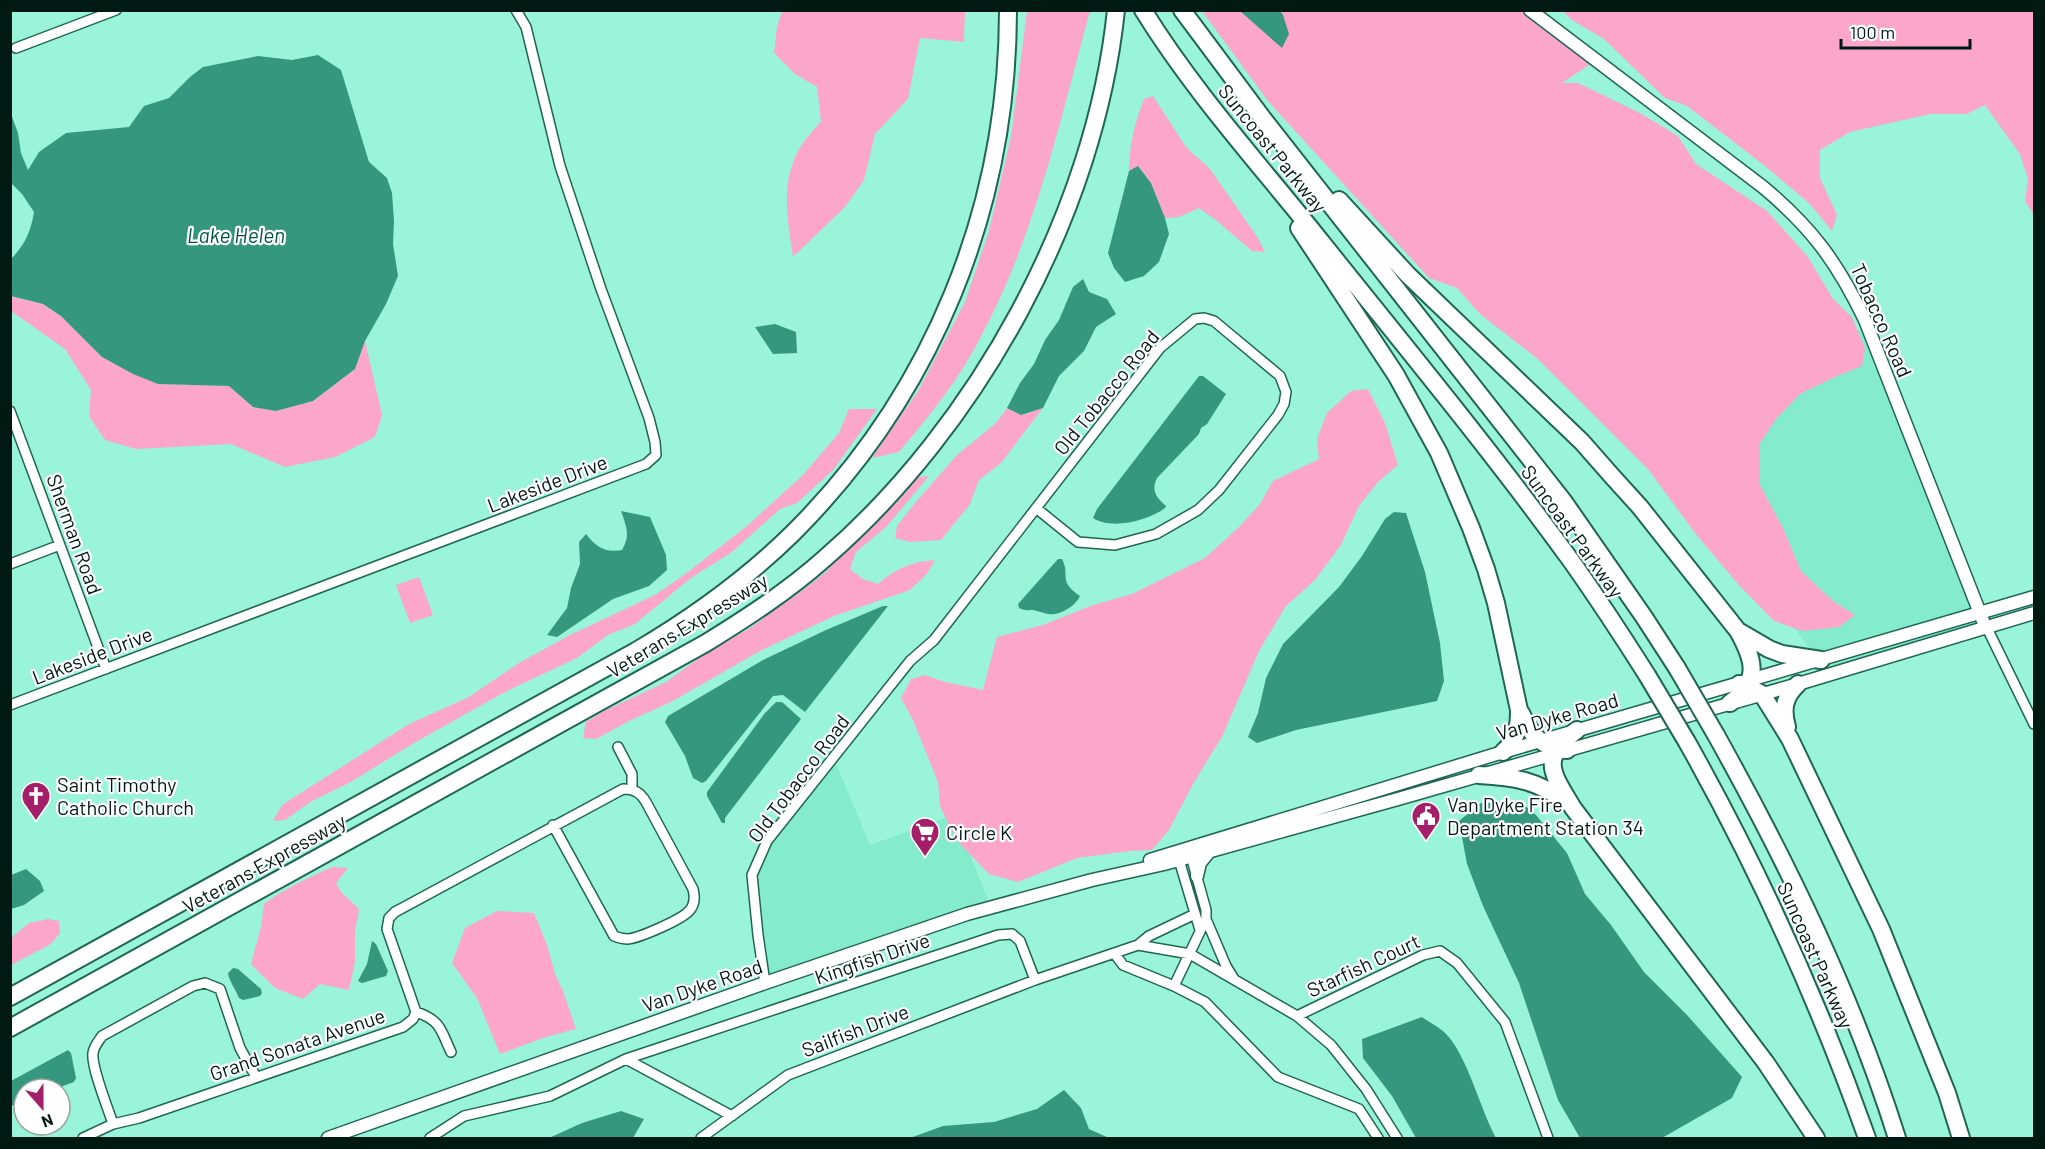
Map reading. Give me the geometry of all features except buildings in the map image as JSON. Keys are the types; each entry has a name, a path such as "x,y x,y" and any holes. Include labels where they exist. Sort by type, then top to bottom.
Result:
{"highway":[{"name":"Veterans Expressway","path":"10,997 636,651 722,594 791,534 837,484 879,431 916,370 945,312 974,240 991,172 1006,74 1008,10"},
{"name":"Suncoast Parkway","path":"1143,10 1251,158 1322,242 1523,497 1572,563 1647,675 1731,821 1786,934 1816,1004 1867,1138"},
{"name":"Suncoast Parkway","path":"1182,10 1264,120 1564,502 1677,668 1766,826 1821,942 1863,1043 1897,1138"},
{"name":"Veterans Expressway","path":"10,1028 706,642 770,602 826,557 892,492 940,435 989,364 1024,303 1057,231 1088,145 1106,74 1116,16"},
{"path":"1264,120 1408,275 1517,380 1640,507 1738,631 1751,657 1752,673 1730,703"},
{"path":"1251,158 1396,375 1439,453 1467,518 1496,603 1519,710 1516,736 1503,752"},
{"path":"1738,631 1782,654 1821,660"},
{"path":"1745,683 1762,694 1790,739 1881,929 1947,1093 1961,1138"},
{"path":"1790,739 1784,706 1788,695 1798,684"},
{"path":"1519,710 1529,730 1540,741 1560,750"},
{"path":"1577,730 1560,750 1553,767 1554,775 1573,808 1766,1064 1816,1138"},
{"path":"1479,775 1515,778 1539,785 1573,808"}],"main road":[{"name":"Tobacco Road","path":"1530,10 1763,187 1792,211 1819,242 1849,285 1865,320 1987,628"},
{"name":"Van Dyke Road","path":"328,1138 968,914 1185,855 1503,752 2034,597"},
{"name":"Van Dyke Road","path":"1185,855 1210,851 1479,775 1560,750 1798,684 2034,613"},
{"path":"1197,876 1200,862 1210,851"}],"street":[{"path":"16,48 116,10"},
{"name":"Lakeside Drive","path":"10,705 646,464 656,455 649,418 601,289 560,166 525,27 516,10"},
{"name":"Old Tobacco Road","path":"765,984 752,875 767,841 910,661 934,640 1036,508 1160,348 1195,319 1204,318 1214,321 1280,376 1286,392 1284,404 1278,415 1219,490 1185,519 1156,534 1115,545 1078,542 1036,508"},
{"name":"Sherman Road","path":"10,411 106,669"},
{"path":"10,564 60,545"},
{"path":"1987,628 2034,724"},
{"path":"618,747 632,774 632,789"},
{"path":"451,1052 431,1017 416,1012 388,934 389,918 395,912 553,825 623,789 632,789 641,794 646,802 693,889 694,902 691,909 683,916 636,937 620,939 614,936 553,825"},
{"path":"1185,855 1197,876 1206,910 1206,919 1226,966 1236,981"},
{"path":"1185,855 1200,930"},
{"path":"1035,980 1138,945 1149,936 1195,914"},
{"path":"1174,986 1206,919"},
{"name":"Kingfish Drive","path":"430,1138 464,1116 550,1096 626,1059 998,935 1012,934 1020,941 1035,980"},
{"path":"1138,945 1190,954 1297,1016 1331,1045 1366,1089 1397,1138"},
{"name":"Starfish Court","path":"1297,1016 1423,955 1440,951 1457,963 1505,1022 1548,1138"},
{"path":"1114,953 1123,965 1174,986 1204,1002 1278,1077 1359,1109 1378,1138"},
{"name":"Sailfish Drive","path":"701,1138 788,1075 1035,980"},
{"path":"113,1124 92,1055 95,1045 102,1036 193,986 205,984 220,989 240,1048 250,1070 256,1077"},
{"name":"Grand Sonata Avenue","path":"83,1138 113,1124 139,1118 403,1027 413,1019 416,1012"},
{"path":"626,1059 732,1116"}],"shaded area":[{"path":"782,11 965,11 964,42 920,38 908,99 875,134 864,180 845,207 793,257 787,203 789,177 798,151 821,121 817,87 795,74 774,53 777,27"},
{"path":"1027,11 1090,11 1054,144 1027,232 991,317 954,382 899,452 872,458 918,391 965,302 989,231 1011,137"},
{"path":"1202,11 1532,11 1595,61 1562,83 1578,83 1640,113 1678,136 1696,164 1767,211 1808,257 1833,299 1852,317 1865,348 1862,366 1800,394 1776,419 1759,445 1760,485 1783,528 1801,571 1833,601 1855,615 1839,627 1803,631 1774,621 1738,584 1695,533 1648,469 1539,360 1480,314 1457,288 1429,278 1268,101"},
{"path":"1563,11 2034,11 2034,215 2025,201 2028,179 2020,154 1985,105 1967,114 1930,114 1850,132 1820,150 1820,178 1837,215 1832,231 1810,204 1765,166 1687,106 1665,98 1604,39 1572,20"},
{"path":"1153,96 1186,147 1210,169 1258,238 1265,252 1252,251 1199,208 1179,217 1165,218 1151,183 1139,167 1129,171 1131,143 1138,116 1144,99"},
{"path":"10,296 43,304 61,316 102,357 158,384 229,386 253,407 276,411 313,401 355,369 365,341 382,415 375,437 335,457 285,467 231,444 136,449 105,440 89,416 91,390 65,349 11,311"},
{"path":"1865,327 1979,626 1874,668 1831,679 1743,555 1665,438"},
{"path":"1368,389 1385,423 1398,465 1378,482 1359,506 1341,545 1315,580 1286,606 1259,651 1222,737 1193,784 1169,830 1152,850 1077,858 1018,882 989,874 960,844 940,806 938,782 913,720 901,698 911,679 925,675 983,690 997,637 1043,625 1093,605 1132,594 1205,558 1260,504 1273,481 1319,459 1317,439 1327,413 1351,391"},
{"path":"1007,408 1021,415 1043,408 1001,463 979,480 970,504 941,540 910,542 895,538 897,526 915,503 957,455 996,423"},
{"path":"849,409 877,409 833,470 797,503 780,509 732,552 691,578 635,624 608,635 577,658 505,692 349,783 310,802 285,820 273,821 282,805 409,724 469,697 519,663 570,635 655,595 684,575 747,526 803,475 839,433"},
{"path":"929,476 886,527 856,552 850,569 863,579 878,584 905,567 935,560 926,575 910,590 834,616 760,651 671,702 596,739 583,738 586,722 666,682 716,646 747,630 799,593 826,572 868,525 900,499 918,477"},
{"path":"419,577 433,615 410,623 396,585"},
{"path":"834,759 870,845 954,815 989,902 766,976 755,875 771,840"},
{"path":"332,867 348,868 336,883 342,893 359,909 355,932 355,962 349,990 320,984 303,999 275,988 251,964 261,927 264,904 288,888"},
{"path":"497,911 534,913 576,1029 500,1054 477,998 452,963 465,928"},
{"path":"48,919 59,921 60,933 51,944 11,965 11,938 29,923"}],"water":[{"path":"1240,11 1280,11 1289,34 1282,48"},
{"name":"Lake Helen","path":"318,55 341,70 369,162 387,178 392,193 393,244 398,276 386,304 365,341 355,369 313,401 276,411 253,407 229,386 158,384 133,374 102,357 61,316 43,304 11,296 11,259 27,237 34,212 11,183 11,114 28,170 39,152 66,133 129,127 144,106 169,98 203,67 258,56 292,60"},
{"path":"1138,166 1151,183 1169,234 1159,262 1144,276 1125,282 1114,268 1108,253 1129,171"},
{"path":"1083,279 1089,292 1107,299 1116,314 1096,327 1084,351 1059,376 1043,408 1021,415 1007,408 1020,383 1034,364 1045,340 1059,320 1073,287"},
{"path":"775,324 796,332 797,353 773,354 755,327"},
{"path":"1199,376 1203,376 1226,394 1199,434 1157,478 1155,490 1157,497 1166,506 1165,508 1149,517 1119,524 1101,522 1093,518 1097,509"},
{"path":"621,511 650,517 666,555 667,570 649,586 613,599 557,637 547,635 567,608 571,588 580,564 579,542 586,534 601,548 611,551 622,550 625,545 626,526"},
{"path":"1394,512 1406,513 1425,572 1440,643 1444,681 1437,701 1296,730 1257,743 1248,737 1258,713 1266,678 1283,644 1339,587 1385,519"},
{"path":"1058,559 1062,559 1067,582 1080,596 1078,600 1057,614 1019,608 1018,604"},
{"path":"883,606 888,606 805,712 783,695 773,696 706,781 702,783 693,778 685,756 665,722 668,716 763,660"},
{"path":"776,702 782,702 801,719 725,818 725,823 722,823 707,792 765,713"},
{"path":"1481,803 1522,803 1536,815 1567,853 1585,894 1611,925 1644,972 1687,1015 1742,1077 1732,1098 1662,1138 1580,1138 1558,1100 1519,983 1483,906 1467,864 1459,821"},
{"path":"26,869 40,881 44,891 24,905 11,909 11,875"},
{"path":"372,941 376,944 388,971 386,976 362,983 358,981 367,964"},
{"path":"233,968 238,969 261,989 260,996 243,1000 239,998 228,973"},
{"path":"1422,1017 1443,1031 1453,1042 1467,1068 1496,1138 1416,1138 1392,1096 1363,1058 1362,1039"},
{"path":"68,1050 71,1053 76,1078 74,1082 72,1083 72,1077 18,1077"},
{"path":"12,1080 11,1106 11,1081"},
{"path":"1064,1090 1081,1108 1089,1129 1109,1138 910,1138 943,1126 994,1122 1037,1109"},
{"path":"621,1111 644,1119 633,1138 549,1138 582,1123"}],"place":[{"name":"Saint Timothy Catholic Church","path":"36,822"},
{"name":"Van Dyke Fire Department Station 34","path":"1426,842"},
{"name":"Circle K","path":"925,858"}]}
